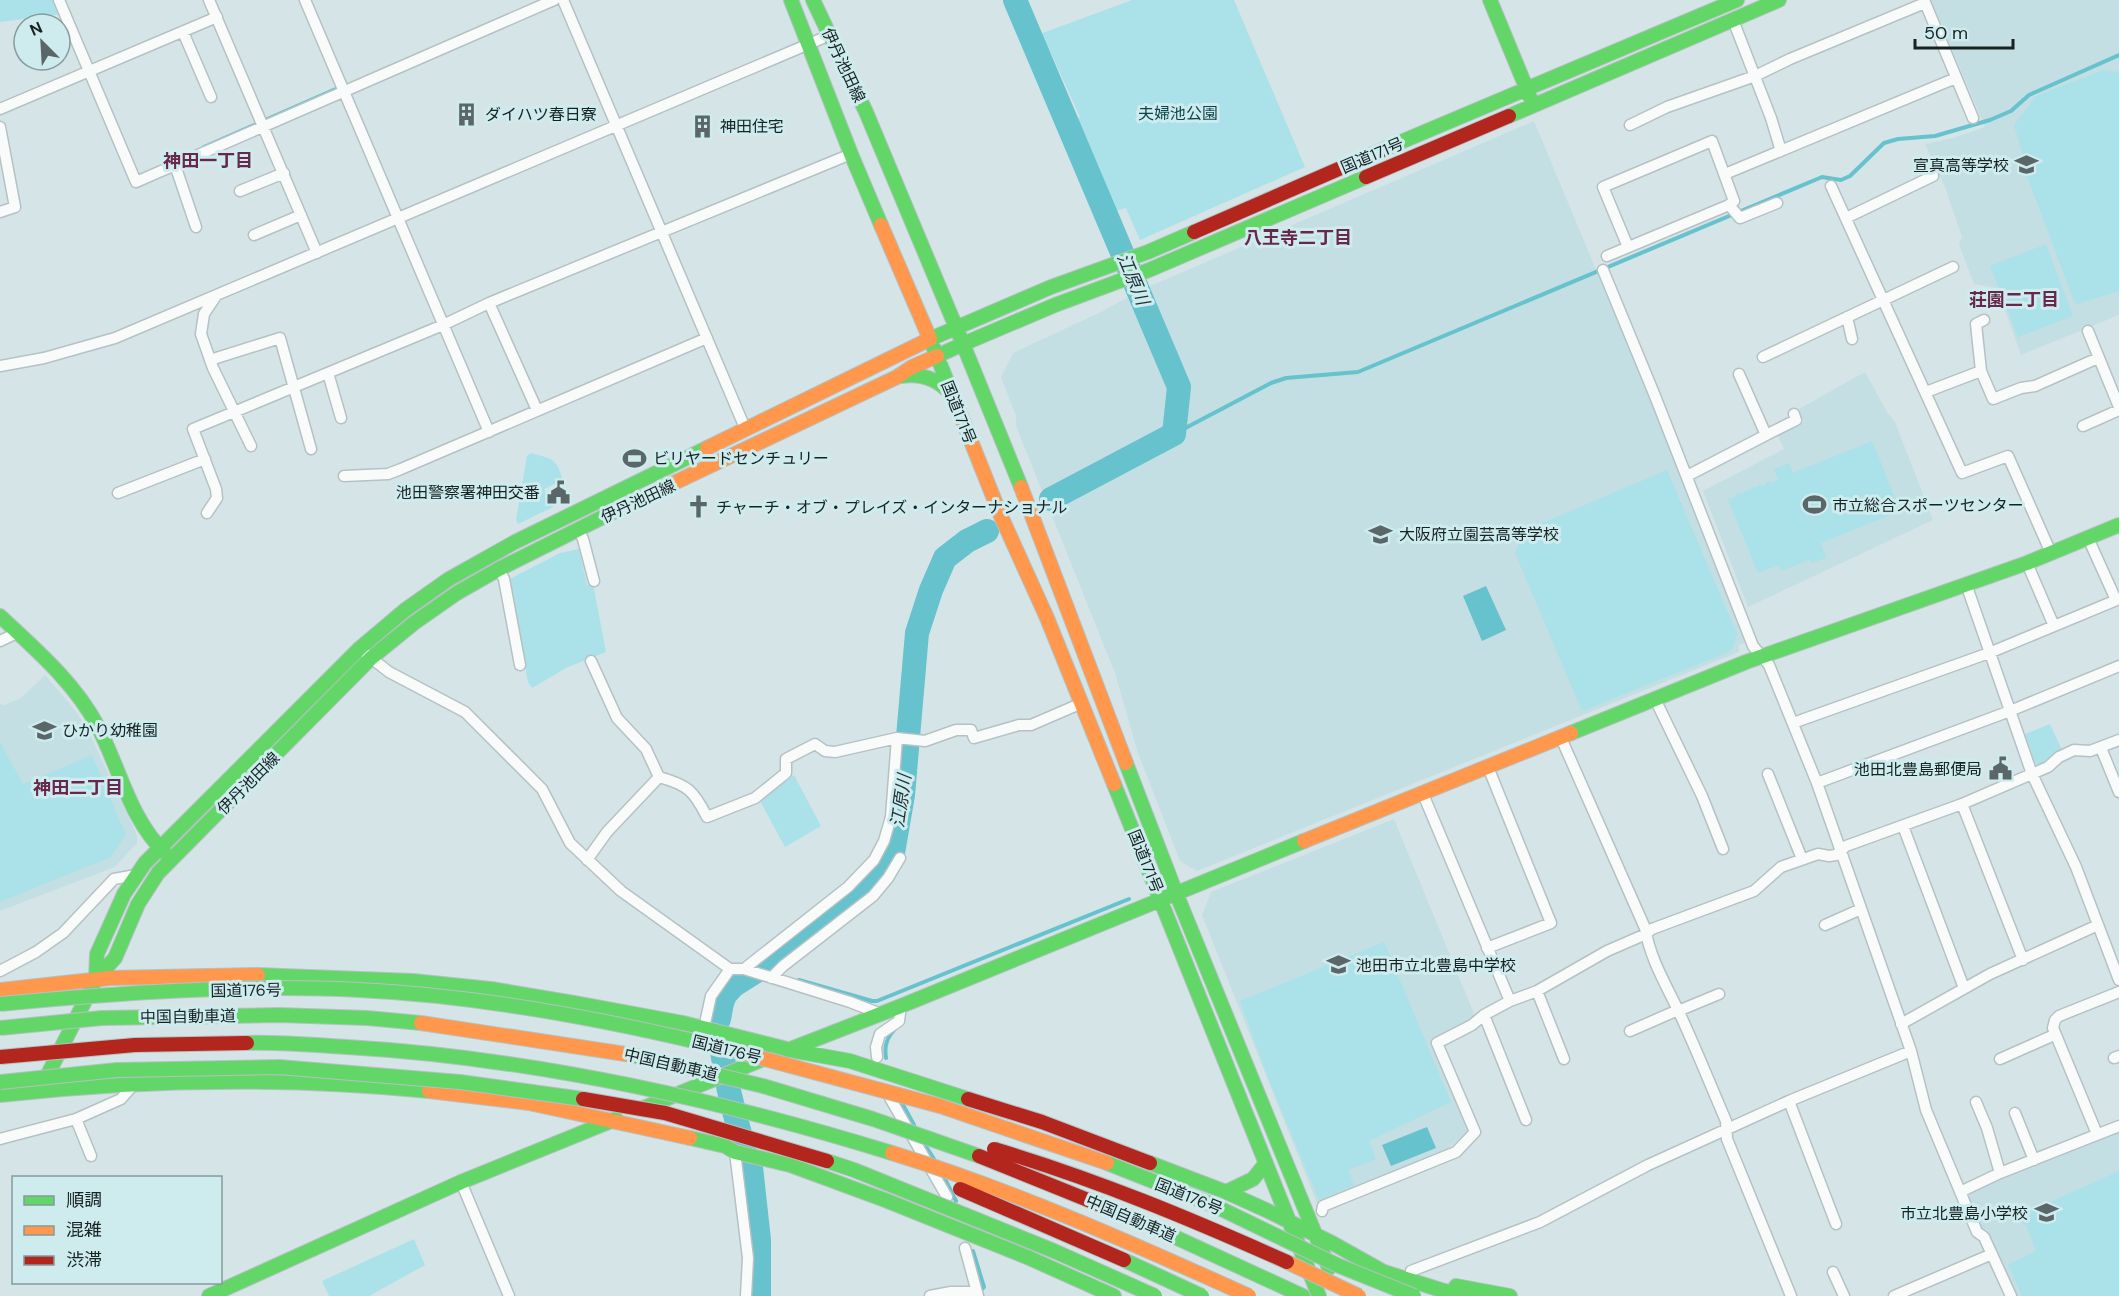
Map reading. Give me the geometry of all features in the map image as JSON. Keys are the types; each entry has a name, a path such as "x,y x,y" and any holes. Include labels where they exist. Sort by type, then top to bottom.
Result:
{"main road":[{"name":"伊丹池田線","path":"96,979 97,954 124,894 136,875 159,849 360,648 405,610 449,579 515,542 930,339 851,154 791,0"},
{"name":"伊丹池田線","path":"40,1090 96,979 115,957 128,922 158,873 371,658 414,623 457,593 499,569 963,344 866,112 813,0"},
{"path":"1490,0 1533,105"},
{"name":"国道171号","path":"1340,1296 1176,893 1019,483 963,344 1055,305 1149,270 1779,0"},
{"name":"国道171号","path":"1319,1296 1082,703 1000,514 930,339 1051,287 1140,256 1732,1"},
{"path":"897,377 915,375 937,380 953,396"},
{"path":"209,1296 231,1291 461,1182 725,1074 901,1006 1761,657 2027,563 2119,525"},
{"path":"0,616 70,685 96,724 146,835 172,859"},
{"path":"0,990 96,979 268,975 359,978 452,984 551,999 704,1028 789,1050 850,1061 879,1069 1042,1122 1226,1192 1290,1224 1316,1234 1384,1272 1468,1296"},
{"name":"国道176号","path":"0,1004 85,996 255,989 357,990 519,1008 652,1031 855,1081 972,1116 1079,1153 1212,1205 1369,1279 1414,1296"},
{"path":"0,999 85,996"},
{"name":"中国自動車道","path":"0,1028 102,1018 190,1015 367,1018 477,1030 613,1051 763,1086 873,1119 1052,1184 1140,1221 1303,1296"},
{"name":"中国自動車道","path":"0,1057 98,1048 191,1043 287,1043 450,1054 608,1078 754,1112 865,1143 1054,1210 1249,1296"},
{"path":"0,1083 73,1074 199,1067 279,1067 460,1082 548,1093 665,1113 854,1170 1054,1251 1155,1296"},
{"path":"0,1095 136,1082 279,1081 366,1085 542,1105 614,1119 725,1146 735,1152 790,1165 954,1227 1114,1296"},
{"path":"763,1086 904,1123 1071,1173 1210,1227 1359,1296"},
{"path":"754,1112 971,1194 1202,1296"},
{"path":"1226,1192 1253,1179 1266,1163"},
{"path":"1334,1244 1439,1283 1510,1296"}],"street":[{"path":"59,0 136,182 554,0"},
{"path":"209,0 317,254"},
{"path":"305,0 489,432"},
{"path":"563,0 745,428"},
{"path":"1630,125 1667,107 1755,76 1925,1 1973,118"},
{"path":"0,109 217,17"},
{"path":"1732,20 1771,118 1781,151"},
{"path":"183,32 211,97"},
{"path":"0,366 44,358 115,338 616,128 830,35"},
{"path":"1725,174 1956,78"},
{"path":"0,127 15,207 0,212"},
{"path":"1606,256 1628,247 1730,205 1734,201 1712,141 1603,187 1628,247"},
{"path":"207,513 217,498 216,489 193,429 443,325 489,303 851,154"},
{"path":"175,165 196,228"},
{"path":"240,191 284,173"},
{"path":"1846,218 1933,176"},
{"path":"1831,186 1962,473 2008,456 2051,553"},
{"path":"1730,205 1740,218 1777,203"},
{"path":"254,235 301,215"},
{"path":"1763,357 1953,267"},
{"path":"1603,270 1753,646 1769,665 1817,783 1911,1051 1926,1110 1977,1232 1984,1237 2011,1296"},
{"path":"216,296 204,314 201,334 210,360 251,446"},
{"path":"489,303 537,410"},
{"path":"1847,318 1851,339"},
{"path":"1984,320 1976,324 1981,370 1993,399 2021,388 2035,386 2098,358"},
{"path":"2082,426 2119,408 2088,330"},
{"path":"210,360 280,338 311,449"},
{"path":"344,476 388,474 707,338"},
{"path":"1926,392 1981,370"},
{"path":"328,373 341,418"},
{"path":"1739,374 1766,435"},
{"path":"1687,476 1796,420 1794,414"},
{"path":"118,493 205,459"},
{"path":"578,530 583,539 594,581"},
{"path":"1793,723 1989,652 2118,600 2088,538"},
{"path":"2027,563 2054,626"},
{"path":"499,569 504,579 520,665"},
{"path":"1966,584 2032,774 2076,867 2119,980"},
{"path":"0,640 17,633"},
{"path":"360,648 389,672 465,712 542,789 570,843 587,860 621,891 730,969 745,969 881,1014"},
{"path":"591,661 617,718 646,749 659,777 677,782 696,795 706,817 755,798 786,773 786,759 815,744 825,751 835,752 897,738 925,741 956,730 971,730 974,738 1019,725 1030,725 1082,703"},
{"path":"1817,783 2010,711 2119,666"},
{"path":"1655,699 1702,796 1723,849"},
{"path":"745,969 848,887 874,860 884,841 891,817 897,738"},
{"path":"1561,738 1646,934 1661,977 1726,1121 1727,1139 1791,1296"},
{"path":"1322,1211 1323,1206 1456,1152 1475,1132 1437,1043 1473,1025 1484,1015 1510,1001 1537,991 1607,951 1646,934 1652,929 1754,891 1781,867 1818,854 1836,855 1846,846 1962,804 2032,774 2074,750 2090,751 2119,740"},
{"path":"2101,748 2119,792"},
{"path":"1487,948 1551,923 1488,767"},
{"path":"1768,774 1802,859"},
{"path":"587,860 607,832 659,777"},
{"path":"1423,794 1510,1001"},
{"path":"1962,804 2023,960"},
{"path":"1903,826 1964,988"},
{"path":"767,976 873,896 888,879 900,858"},
{"path":"0,971 36,952 63,933 114,879 136,875"},
{"path":"1825,926 1861,909"},
{"path":"1901,1024 1990,974 2098,925"},
{"path":"704,1028 711,996 730,969"},
{"path":"1537,991 1564,1059"},
{"path":"2097,1134 2052,1028 2059,1016 2119,992"},
{"path":"1630,1031 1719,993"},
{"path":"877,1057 876,1047 880,1034 899,1021 901,1006"},
{"path":"1484,1015 1526,1120"},
{"path":"2000,1059 2054,1035"},
{"path":"1411,1271 1540,1222 1648,1165 1789,1101 1911,1051"},
{"path":"0,1139 76,1119 121,1100 136,1082"},
{"path":"890,1098 947,1197"},
{"path":"1789,1101 1836,1224"},
{"path":"1976,1102 1987,1128 2000,1173"},
{"path":"2015,1113 2034,1160"},
{"path":"76,1119 91,1156"},
{"path":"1960,1192 2000,1173 2119,1126"},
{"path":"735,1152 748,1258 746,1296"},
{"path":"461,1182 509,1296"},
{"path":"930,1296 951,1292 977,1294 965,1248"},
{"path":"1894,1296 1992,1254"},
{"path":"1833,1272 1844,1296"}],"shaded area":[{"name":"宣真高等学校","path":"1931,0 2119,0 2119,315 2021,355 1997,288 1974,284 1959,245 1962,237 1945,187 1925,144 1953,138 1985,127"},
{"name":"大阪府立園芸高等学校","path":"1534,121 1650,399 1745,643 1739,645 1739,652 1197,871 1180,861 1137,750 1115,673 1016,426 1016,416 1001,377 1013,353 1103,311 1141,290"},
{"path":"1865,372 1895,422 1933,520 1748,607 1703,491 1784,449 1777,434 1804,422 1799,409"},
{"path":"1486,586 1506,630 1482,641 1463,596"},
{"path":"45,675 85,724 137,835 137,843 115,867 0,911 0,704 4,705 21,698"},
{"name":"池田市立北豊島中学校","path":"1394,819 1475,1016 1472,1021 1431,1042 1468,1130 1449,1148 1317,1203 1202,915 1211,892"},
{"path":"1427,1127 1436,1148 1391,1166 1382,1145"},
{"name":"市立北豊島小学校","path":"2119,1130 2119,1296 2016,1296 1987,1230 1981,1228 1967,1198 1972,1191 2001,1177"}],"green space":[{"path":"0,0 57,0 61,12 12,12 12,20 0,22"},
{"name":"夫婦池公園","path":"1132,0 1234,0 1305,167 1140,240 1126,208 1116,211 1076,119 1080,117 1040,34"},
{"path":"2103,70 2119,72 2119,291 2077,304 2022,163 2025,162 2014,125 2036,96"},
{"path":"2046,244 2073,316 2018,337 1990,266"},
{"name":"市立総合スポーツセンター","path":"1870,440 1900,511 1821,543 1826,558 1811,563 1809,560 1781,571 1779,565 1758,573 1727,497 1730,499 1740,492 1744,493 1761,484 1766,485 1765,482 1778,480 1774,469 1789,463 1793,473 1870,442"},
{"path":"531,453 553,460 563,480 544,489 553,507 518,524 516,520 527,456"},
{"path":"1667,470 1737,634 1731,651 1582,711 1515,553 1524,531"},
{"path":"579,549 587,585 593,584 606,652 568,667 532,688 528,682 508,580 560,553"},
{"path":"2050,724 2062,750 2039,765 2035,763 2025,734"},
{"path":"0,742 23,784 92,755 126,835 111,857 0,902"},
{"path":"794,775 821,826 785,847 760,801"},
{"path":"1384,942 1451,1102 1369,1141 1376,1159 1348,1170 1354,1185 1319,1200 1270,1083 1240,1001"},
{"path":"2119,1171 2119,1296 2022,1296 2008,1265 2036,1251 2026,1225 2023,1225 2019,1216"},
{"path":"414,1239 425,1265 369,1296 329,1296 322,1281"}],"waterway":[{"name":"江原川","path":"1015,0 1179,387 1174,434 1051,499"},
{"path":"1174,434 1271,383 1286,378 1358,372 1822,177 1841,180 1850,176 1884,143 1898,139 1935,136 1990,120 2011,111 2029,95 2119,55"},
{"path":"204,147 338,88 337,86"},
{"name":"江原川","path":"719,1019 725,995 733,986 769,963 871,884 893,853 903,795 917,633 931,590 945,558 967,541 987,531"},
{"path":"799,980 877,1001 1129,899"},
{"name":"江原川","path":"769,963 773,968"},
{"path":"886,1058 887,1042 895,1029"},
{"name":"江原川","path":"721,1040 727,1081 744,1148"},
{"path":"902,1103 914,1125"},
{"path":"925,1145 934,1159"},
{"name":"江原川","path":"751,1167 759,1240 759,1296"},
{"path":"945,1179 956,1201"},
{"path":"973,1251 984,1287 982,1289"}],"traffic: fast":[{"path":"791,0 881,225"},
{"path":"813,0 866,112 963,344 937,356"},
{"path":"1490,0 1530,97"},
{"path":"1396,144 1737,0"},
{"path":"1509,116 1779,0"},
{"path":"1021,487 963,344 1055,305 1149,270 1366,177"},
{"path":"961,416 930,339 1051,287 1148,252 1194,232"},
{"path":"901,376 915,375 929,378 941,384 951,394"},
{"path":"96,979 97,954 124,894 145,863 360,648 405,610 449,579 515,542 707,448"},
{"path":"43,1084 96,979 115,958 138,904 158,873 371,658 414,623 457,593 499,569 615,511"},
{"path":"1571,733 1746,662 2027,563 2119,525"},
{"path":"0,616 53,667 88,709 142,824 165,853"},
{"path":"1126,763 1176,893 1329,1268"},
{"path":"1114,784 1319,1296"},
{"path":"788,1050 1304,841"},
{"path":"258,975 413,981 491,989 574,1003 683,1023 795,1051 850,1061 968,1099"},
{"path":"0,1004 89,996 224,989 314,988 407,993 502,1004 598,1020 739,1052"},
{"path":"0,1028 102,1018 279,1015 367,1018 421,1023"},
{"path":"247,1043 417,1052 554,1071 690,1098 892,1153"},
{"path":"632,1055 763,1086 873,1119 979,1156"},
{"path":"641,1109 766,1058"},
{"path":"0,1082 117,1070 279,1067 460,1082 583,1099"},
{"path":"0,1095 108,1086 215,1082 322,1083 429,1091"},
{"path":"209,1296 461,1182 616,1119"},
{"path":"690,1138 790,1165 885,1200 1027,1257 1114,1296"},
{"path":"827,1161 1054,1251 1155,1296"},
{"path":"1107,1163 1213,1205 1337,1265 1414,1296"},
{"path":"1150,1163 1266,1210 1384,1272 1468,1296"},
{"path":"1226,1192 1253,1179 1266,1163"},
{"path":"1140,1221 1303,1296"},
{"path":"1124,1260 1202,1296"},
{"path":"1456,1286 1510,1296"}],"traffic: slow":[{"path":"707,448 930,339 881,225"},
{"path":"615,511 937,356"},
{"path":"961,416 1000,514 1047,618 1114,784"},
{"path":"1021,487 1126,763"},
{"path":"1304,841 1571,733"},
{"path":"0,990 110,978 258,975"},
{"path":"421,1023 632,1055"},
{"path":"739,1052 940,1106 1107,1163"},
{"path":"429,1091 529,1103 690,1138"},
{"path":"892,1153 1028,1201 1117,1237 1249,1296"},
{"path":"1287,1262 1359,1296"}],"traffic: jam":[{"path":"1366,177 1509,116"},
{"path":"1194,232 1396,144"},
{"path":"0,1057 135,1045 247,1043"},
{"path":"583,1099 665,1113 827,1161"},
{"path":"968,1099 1042,1122 1150,1163"},
{"path":"994,1149 1069,1173 1142,1201 1287,1262"},
{"path":"979,1156 1140,1221"},
{"path":"960,1189 1124,1260"}],"place":[{"name":"ダイハツ春日寮","path":"467,114"},
{"name":"神田住宅","path":"702,126"},
{"name":"宣真高等学校","path":"2027,165"},
{"name":"ビリヤードセンチュリー","path":"635,458"},
{"name":"池田警察署神田交番","path":"558,492"},
{"name":"市立総合スポーツセンター","path":"1814,505"},
{"name":"チャーチ・オブ・プレイズ・インターナショナル","path":"698,507"},
{"name":"大阪府立園芸高等学校","path":"1381,534"},
{"name":"ひかり幼稚園","path":"44,730"},
{"name":"池田北豊島郵便局","path":"2000,769"},
{"name":"池田市立北豊島中学校","path":"1338,965"},
{"name":"市立北豊島小学校","path":"2046,1213"}],"district":[{"name":"神田一丁目","path":"208,161"},
{"name":"八王寺二丁目","path":"1298,238"},
{"name":"荘園二丁目","path":"2014,300"},
{"name":"神田二丁目","path":"78,788"}]}
